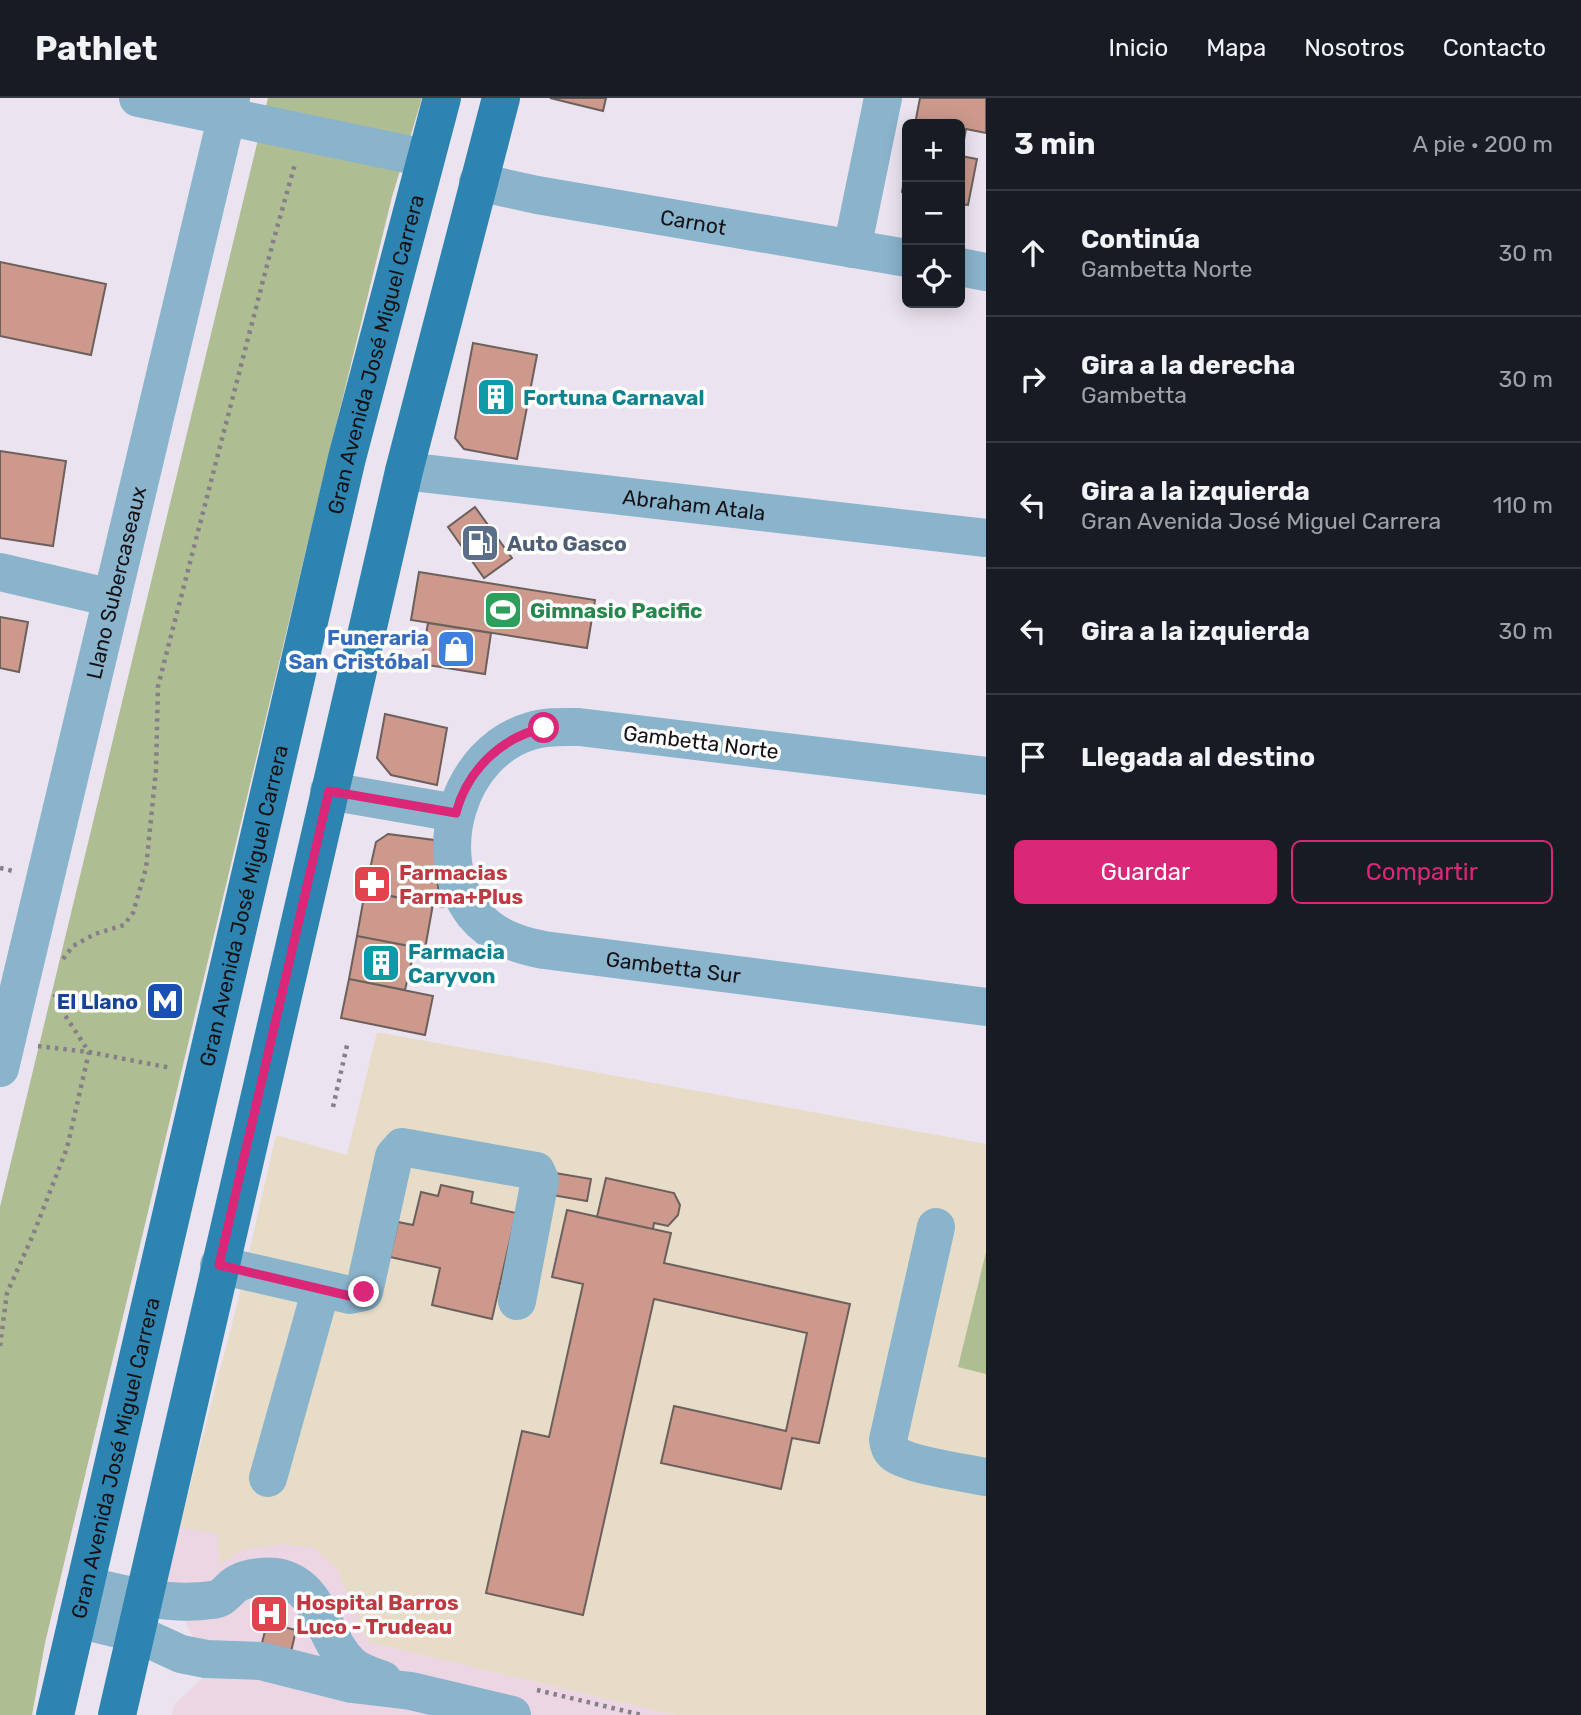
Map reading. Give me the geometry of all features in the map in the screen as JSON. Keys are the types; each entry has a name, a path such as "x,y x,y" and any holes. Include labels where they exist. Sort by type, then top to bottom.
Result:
{"main road":[{"name":"Gran Avenida José Miguel Carrera","path":"55,1715 346,458 442,98"},
{"path":"117,1715 404,471 501,98"}],"street":[{"path":"138,98 229,107 305,132 425,158"},
{"path":"852,248 883,98"},
{"name":"Llano Subercaseaux","path":"3,1055 29,956 229,107"},
{"name":"Carnot","path":"478,182 537,195 902,257"},
{"path":"965,268 986,272"},
{"name":"Abraham Atala","path":"404,471 986,538"},
{"path":"0,572 112,598"},
{"name":"Gambetta Norte","path":"456,813 470,780 496,750 530,731 559,727 579,727 986,776"},
{"path":"329,791 456,813"},
{"name":"Gambetta Sur","path":"456,813 453,833 455,864 467,903 483,923 514,943 544,950 986,1007"},
{"path":"219,1265 350,1296 364,1292 394,1156 402,1147 536,1171 539,1174 517,1301"},
{"path":"936,1227 888,1440 897,1455 986,1477"},
{"path":"268,1478 321,1289"},
{"path":"81,1602 139,1616 192,1602 216,1600 222,1598 237,1583 254,1578 281,1578 312,1600 340,1652 351,1666 411,1691"},
{"path":"206,1659 216,1600"},
{"path":"139,1616 181,1654 206,1659 261,1661 352,1684 411,1691 512,1715"}],"path":[{"path":"29,956 73,946 96,934 124,925 133,913 146,868 156,770 158,686 273,242 305,132"},
{"path":"0,1346 6,1293 33,1235 67,1148 89,1052 55,1000 55,987"},
{"path":"333,1107 348,1041"},
{"path":"3,1055 89,1052 203,1074"}],"shaded area":[{"path":"377,1032 986,1144 986,1715 674,1715 368,1642 337,1569 219,1565 179,1527 238,1301 276,1135 347,1155"},
{"name":"Hospital Barros Luco - Trudeau","path":"179,1527 217,1534 220,1565 240,1550 282,1544 315,1548 337,1569 368,1642 674,1715 172,1715 174,1705 211,1670 166,1587"}],"green space":[{"path":"268,98 422,98 392,197 328,458 45,1643 32,1715 0,1715 0,1207"},
{"path":"986,1252 986,1374 958,1367"}],"building":[{"path":"550,98 606,98 603,111"},
{"path":"920,98 986,98 986,133 966,129 965,134 965,119 916,119"},
{"path":"965,157 977,159 968,205 965,205"},
{"path":"0,262 106,284 91,355 0,336"},
{"name":"Fortuna Carnaval","path":"473,343 537,355 517,459 464,449 455,438"},
{"path":"0,451 66,461 53,546 0,538"},
{"name":"Auto Gasco","path":"475,507 512,558 484,578 448,527"},
{"name":"Gimnasio Pacific","path":"419,572 595,600 587,648 411,620"},
{"path":"0,617 28,622 19,672 0,668"},
{"name":"Funeraria San Cristóbal","path":"428,623 491,633 485,674 421,664"},
{"path":"385,714 447,728 437,785 391,775 377,758"},
{"path":"388,834 434,840 438,887 443,907 365,891 376,842"},
{"path":"365,891 433,904 425,949 357,936"},
{"name":"Farmacia Caryvon","path":"357,936 415,947 405,990 349,979"},
{"path":"349,979 433,996 425,1035 341,1018"},
{"path":"555,1173 591,1179 587,1201 552,1195"},
{"path":"606,1178 674,1193 680,1205 678,1215 668,1226 654,1223 653,1229 597,1217"},
{"path":"441,1185 473,1192 471,1203 516,1213 492,1319 432,1305 440,1268 390,1257 398,1222 413,1225 421,1192 438,1196"},
{"path":"567,1210 671,1233 664,1263 850,1304 819,1443 792,1438 781,1489 661,1463 674,1406 786,1431 807,1333 654,1299 583,1615 486,1593 522,1431 549,1437 583,1284 552,1277"},
{"path":"267,1623 296,1630 284,1683 254,1675"}],"place":[{"name":"Fortuna Carnaval","path":"496,397"},
{"name":"Auto Gasco","path":"480,543"},
{"name":"Gimnasio Pacific","path":"503,610"},
{"name":"Funeraria San Cristóbal","path":"456,649"},
{"name":"Farmacias Farma+Plus","path":"372,884"},
{"name":"Farmacia Caryvon","path":"381,963"},
{"name":"El Llano","path":"165,1001"},
{"name":"Hospital Barros Luco - Trudeau","path":"269,1614"}],"route":[{"path":"364,1292 350,1296 219,1265 329,791 456,813 464,790 487,758 518,736 544,728"}]}
